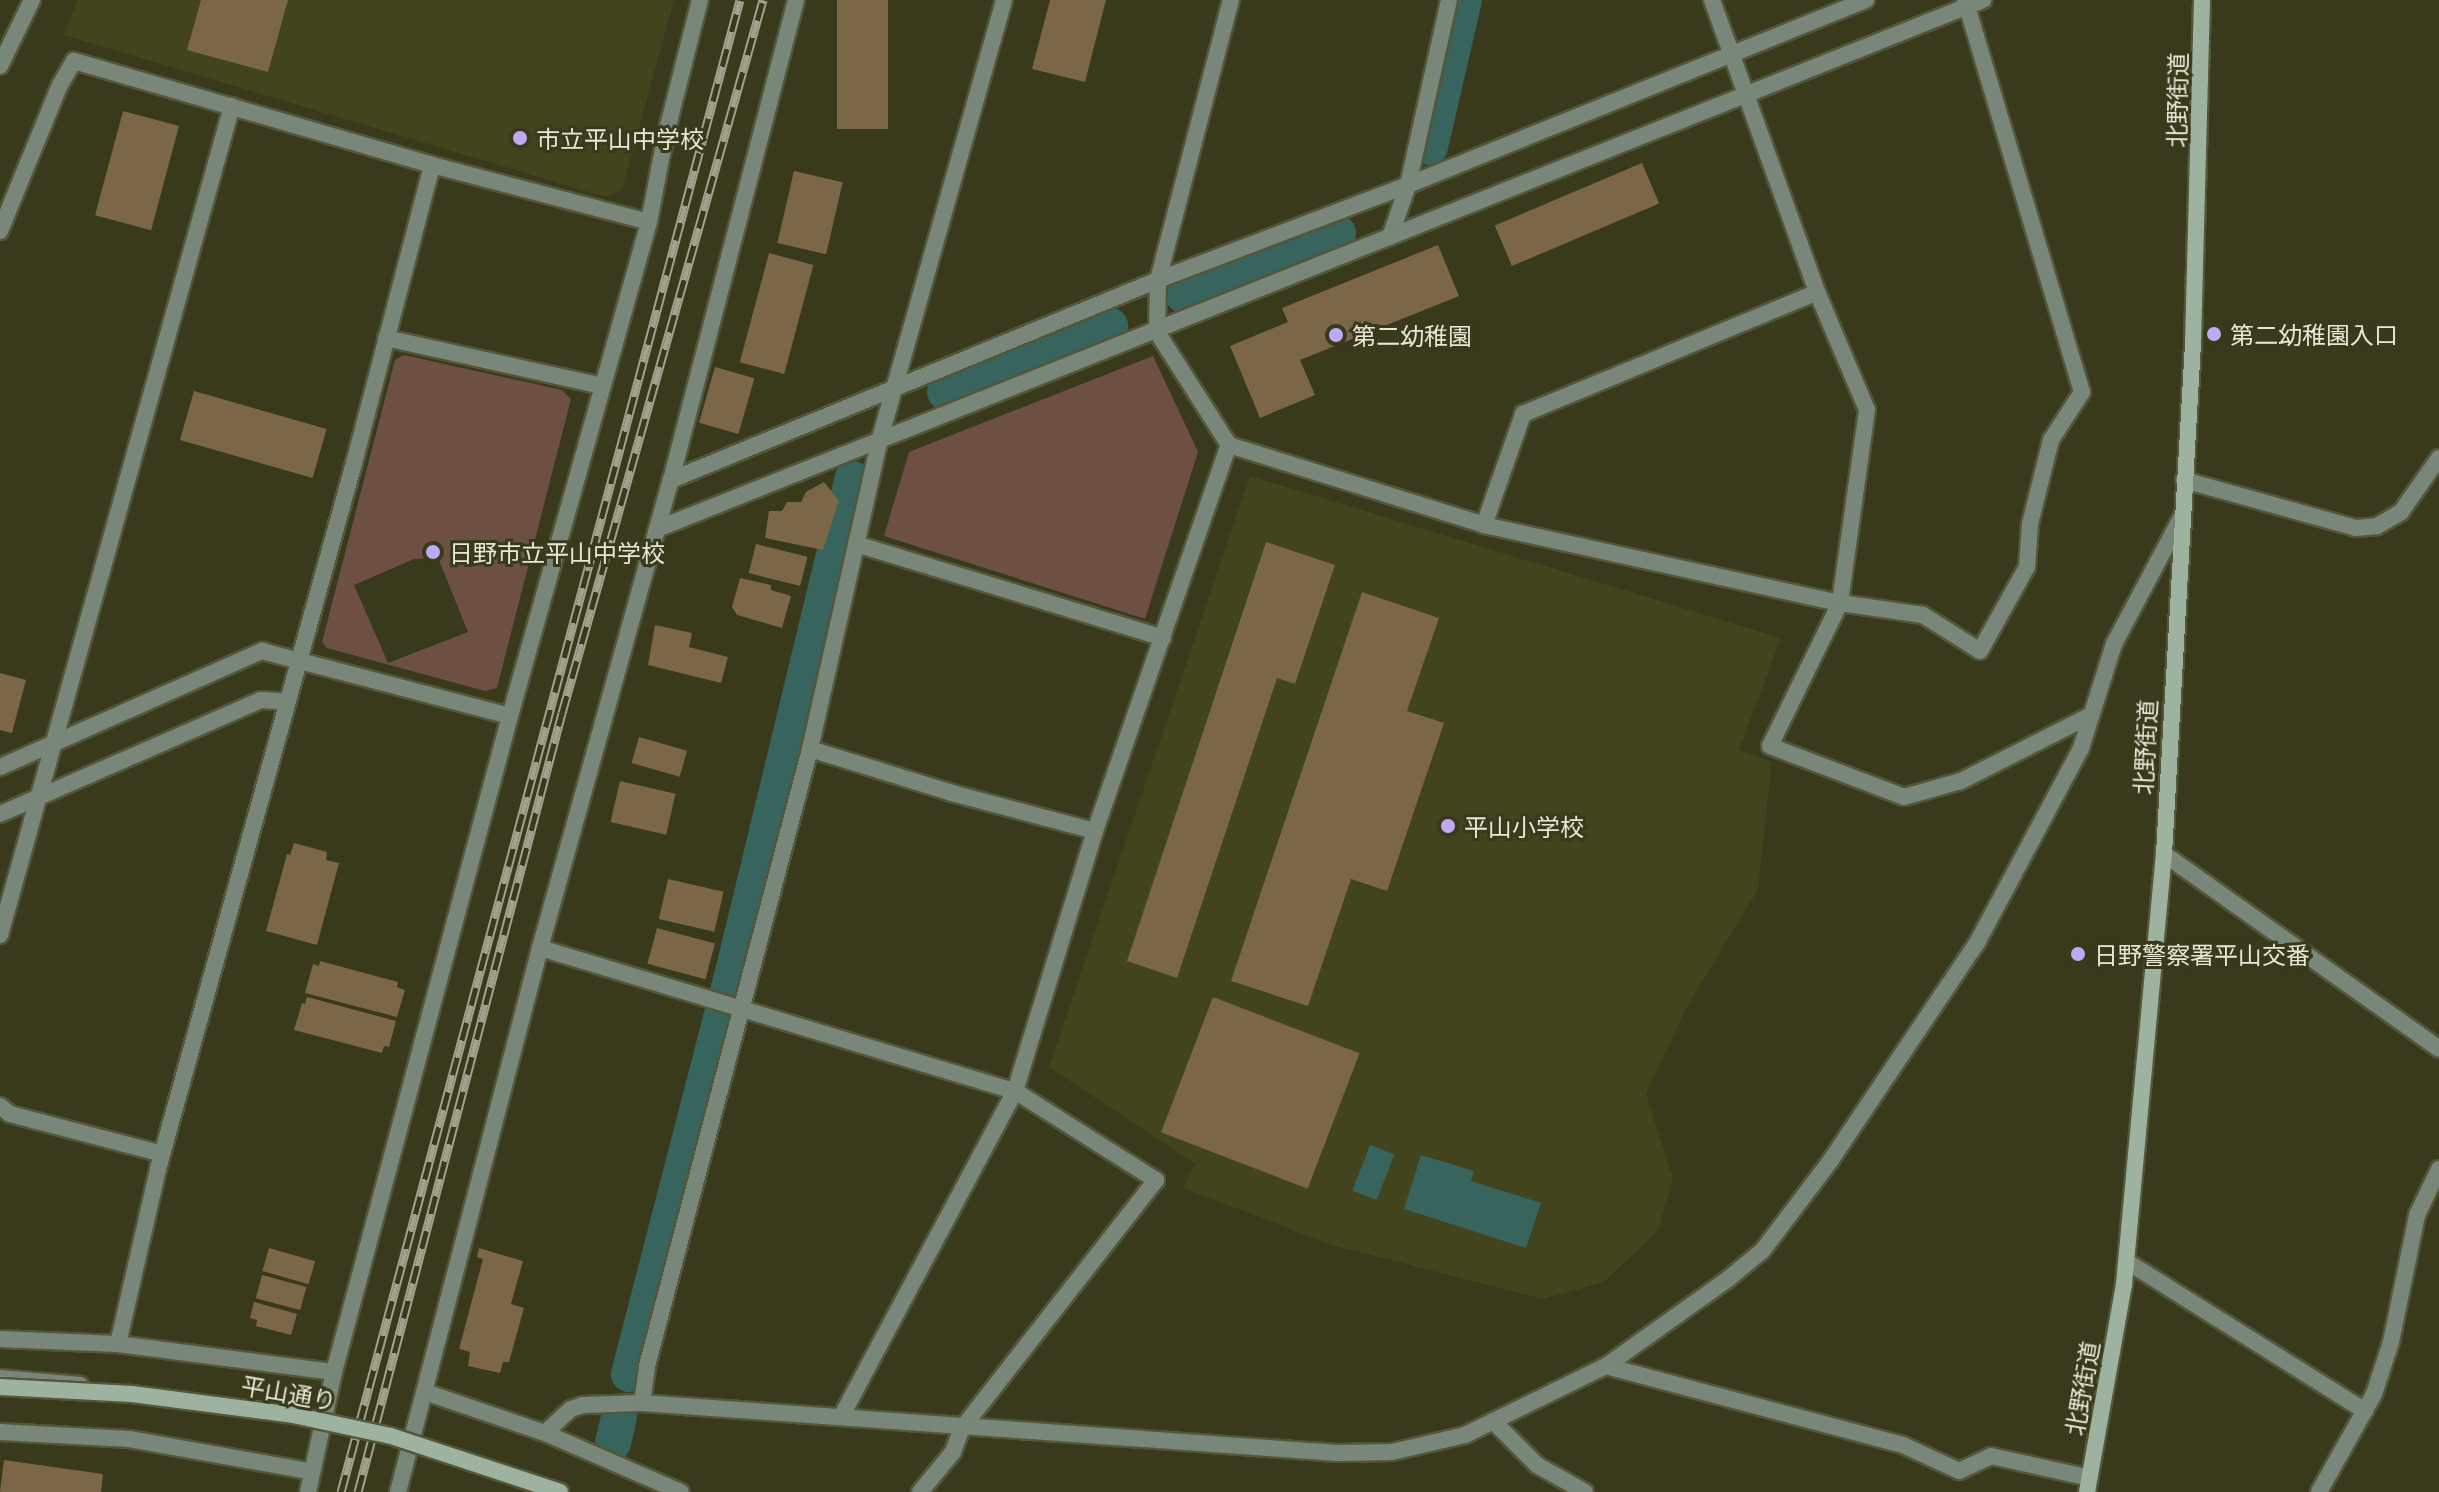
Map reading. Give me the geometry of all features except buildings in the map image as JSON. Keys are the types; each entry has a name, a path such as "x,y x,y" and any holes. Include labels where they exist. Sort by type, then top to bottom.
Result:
{"main road":[{"name":"北野街道","path":"2088,1485 2126,1261 2164,854 2193,343 2202,0"},
{"name":"平山通り","path":"0,1387 132,1394 293,1415 391,1436 560,1492"}],"street":[{"path":"0,66 32,0"},
{"path":"308,1492 309,1471 334,1372 510,716 649,222 665,138 700,0"},
{"path":"400,1492 540,948 671,480 796,0"},
{"path":"642,1403 647,1366 810,749 879,442 1004,0"},
{"path":"1231,0 1158,280 1157,332 1229,445 1484,525 1840,603 1923,615 1980,651 2027,567 2030,524 2051,440 2082,392 1966,4"},
{"path":"1390,237 1408,185 1449,0"},
{"path":"1712,0 1729,56 1817,292 1867,410 1840,603 1770,746 1904,797 1961,781 2091,715"},
{"path":"671,480 1158,280 1408,185 1866,0"},
{"path":"657,529 1157,332 1966,4 1983,0"},
{"path":"0,231 60,85 74,61 432,165 649,222"},
{"path":"0,935 232,106"},
{"path":"118,1344 162,1154 432,165"},
{"path":"1484,525 1523,414 1817,292"},
{"path":"386,338 602,386"},
{"path":"841,1417 1015,1091 1095,831 1229,445"},
{"path":"2184,480 2356,528 2377,526 2401,512 2439,458"},
{"path":"545,1433 571,1409 583,1405 642,1403 1337,1453 1392,1452 1465,1435 1606,1366 1728,1279 1763,1250 1794,1213 1977,943 2081,748 2114,644 2182,516"},
{"path":"856,544 1163,638"},
{"path":"0,767 262,651 510,716"},
{"path":"0,814 261,700 287,702"},
{"path":"810,749 952,793 1095,831"},
{"path":"2164,854 2439,1049"},
{"path":"540,948 1015,1091 1156,1180 962,1428 953,1452 920,1492"},
{"path":"0,1106 10,1114 162,1154"},
{"path":"2319,1492 2365,1411 2391,1342 2417,1215 2439,1169"},
{"path":"2126,1261 2365,1411"},
{"path":"0,1339 118,1344 334,1372"},
{"path":"1606,1366 1903,1445 1959,1471 1991,1456 2088,1485"},
{"path":"425,1392 545,1433 681,1492"},
{"path":"1493,1421 1537,1465 1585,1492"},
{"path":"0,1432 129,1439 309,1471"}],"lane":[{"path":"0,1377 200,1395 304,1413"},
{"path":"426,1441 574,1492"}],"shaded area":[{"name":"市立平山中学校","path":"77,0 674,0 622,190 606,197 64,35"},
{"path":"404,355 562,390 571,399 497,688 485,691 327,648 322,642 395,360","holes":["438,558 468,632 388,663 354,585 414,559"]},
{"path":"1153,356 1198,452 1145,619 884,536 909,452"},
{"name":"平山小学校","path":"1250,476 1781,638 1739,750 1772,762 1758,890 1689,1003 1646,1093 1673,1178 1658,1231 1604,1282 1543,1299 1332,1245 1183,1188 1195,1164 1049,1067"}],"water":[{"path":"1370,1145 1394,1154 1377,1200 1352,1191"},
{"path":"1421,1155 1474,1171 1471,1181 1541,1203 1526,1248 1404,1209"}],"waterway":[{"path":"1430,147 1464,0"},
{"path":"1183,295 1338,233"},
{"path":"945,392 1110,326"},
{"path":"629,1374 736,960 852,479"},
{"path":"613,1443 619,1417"}],"railway":[{"path":"341,1492 740,0"},
{"path":"358,1492 562,713 763,0"}],"place":[{"name":"市立平山中学校","path":"520,138"},
{"name":"第二幼稚園入口","path":"2214,334"},
{"name":"第二幼稚園","path":"1336,335"},
{"name":"日野市立平山中学校","path":"433,552"},
{"name":"平山小学校","path":"1448,826"},
{"name":"日野警察署平山交番","path":"2078,954"}]}
